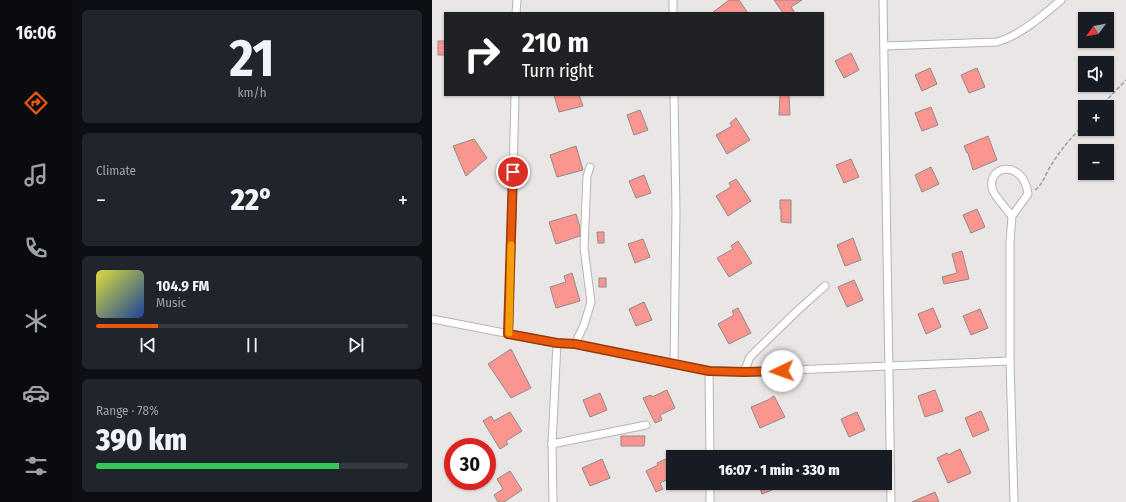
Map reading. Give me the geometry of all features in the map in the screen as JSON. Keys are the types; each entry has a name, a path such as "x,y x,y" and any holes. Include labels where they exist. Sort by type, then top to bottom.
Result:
{"street":[{"path":"516,12 517,0"},
{"path":"673,0 673,12"},
{"path":"883,0 891,502"},
{"path":"884,46 997,42 1004,40 1022,30 1044,15 1060,0"},
{"path":"508,334 515,96"},
{"path":"674,96 676,212 674,364"},
{"path":"575,344 584,325 591,302 584,248 587,176 590,167"},
{"path":"1012,216 994,192 992,183 993,177 1003,170 1010,168 1015,170 1024,180 1027,186 1028,194 1012,216 1010,242 1010,361 1014,502"},
{"path":"744,372 750,357 825,286"},
{"path":"432,319 557,343 575,344 709,371 744,372 1010,361"},
{"path":"553,502 552,444 557,343"},
{"path":"709,371 710,450"},
{"path":"552,444 646,425"},
{"path":"710,490 710,502"}],"path":[{"path":"1107,100 1126,80"},
{"path":"1028,194 1036,190 1041,184 1049,168 1068,140 1078,130"}],"building":[{"path":"729,0 739,0 747,12 713,12"},
{"path":"774,0 802,0 791,7 794,12 782,12"},
{"path":"438,41 444,41 444,55 438,55"},
{"path":"851,53 859,70 844,78 835,61"},
{"path":"930,68 937,84 922,91 915,75"},
{"path":"977,68 985,87 969,93 961,75"},
{"path":"554,96 579,96 583,106 559,112"},
{"path":"780,96 789,96 790,115 779,115"},
{"path":"931,107 938,125 922,131 915,113"},
{"path":"640,110 648,130 634,135 627,115"},
{"path":"736,118 750,140 727,154 716,135 732,126 730,123"},
{"path":"988,136 997,160 973,170 968,153 964,146"},
{"path":"474,139 487,158 466,176 453,146"},
{"path":"576,146 583,170 557,177 550,155"},
{"path":"851,159 859,177 844,183 836,165"},
{"path":"931,167 939,184 922,192 915,175"},
{"path":"644,175 651,193 636,198 629,181"},
{"path":"736,179 751,201 728,216 716,196 731,187 729,183"},
{"path":"780,200 791,200 791,223 781,222"},
{"path":"977,209 985,227 971,233 963,215"},
{"path":"576,214 580,227 580,236 556,244 549,222"},
{"path":"597,232 604,232 604,243 598,243"},
{"path":"853,238 861,260 845,266 837,245"},
{"path":"643,239 650,257 635,263 628,244"},
{"path":"738,241 752,263 729,277 717,258 733,249 731,246"},
{"path":"962,251 969,279 944,284 942,277 957,273 952,254"},
{"path":"572,273 580,301 556,308 550,287 566,282 564,276"},
{"path":"599,278 606,278 606,287 599,287"},
{"path":"854,280 863,300 847,307 838,287"},
{"path":"644,302 652,320 636,326 629,309"},
{"path":"738,308 751,333 729,344 718,324 734,315 732,311"},
{"path":"933,308 941,327 926,334 918,314"},
{"path":"980,309 988,328 971,335 963,316"},
{"path":"511,349 531,388 511,398 488,364"},
{"path":"667,390 675,408 660,415 662,420 655,423 643,398 651,395 652,397"},
{"path":"935,390 943,411 925,417 918,396"},
{"path":"600,393 607,410 590,417 583,400"},
{"path":"774,396 785,417 760,428 751,407"},
{"path":"981,411 989,430 973,437 965,418"},
{"path":"510,412 522,431 506,441 508,444 500,449 496,442 496,438 493,438 483,421 491,416 494,421"},
{"path":"857,412 865,430 849,437 841,419"},
{"path":"621,436 645,436 644,446 621,446"},
{"path":"960,449 971,473 948,483 937,458 947,453 948,455"},
{"path":"602,459 610,478 590,486 582,468"},
{"path":"666,459 666,480 660,483 663,489 656,492 646,471 658,465 657,463"},
{"path":"510,471 522,490 504,502 498,502 494,495 503,489 497,479"},
{"path":"761,490 772,490 762,494"},
{"path":"935,492 939,502 912,502"}],"slow traffic":[{"path":"509,333 511,245"}],"route":[{"path":"513,172 508,334 557,343 575,344 709,371 782,371"}]}
